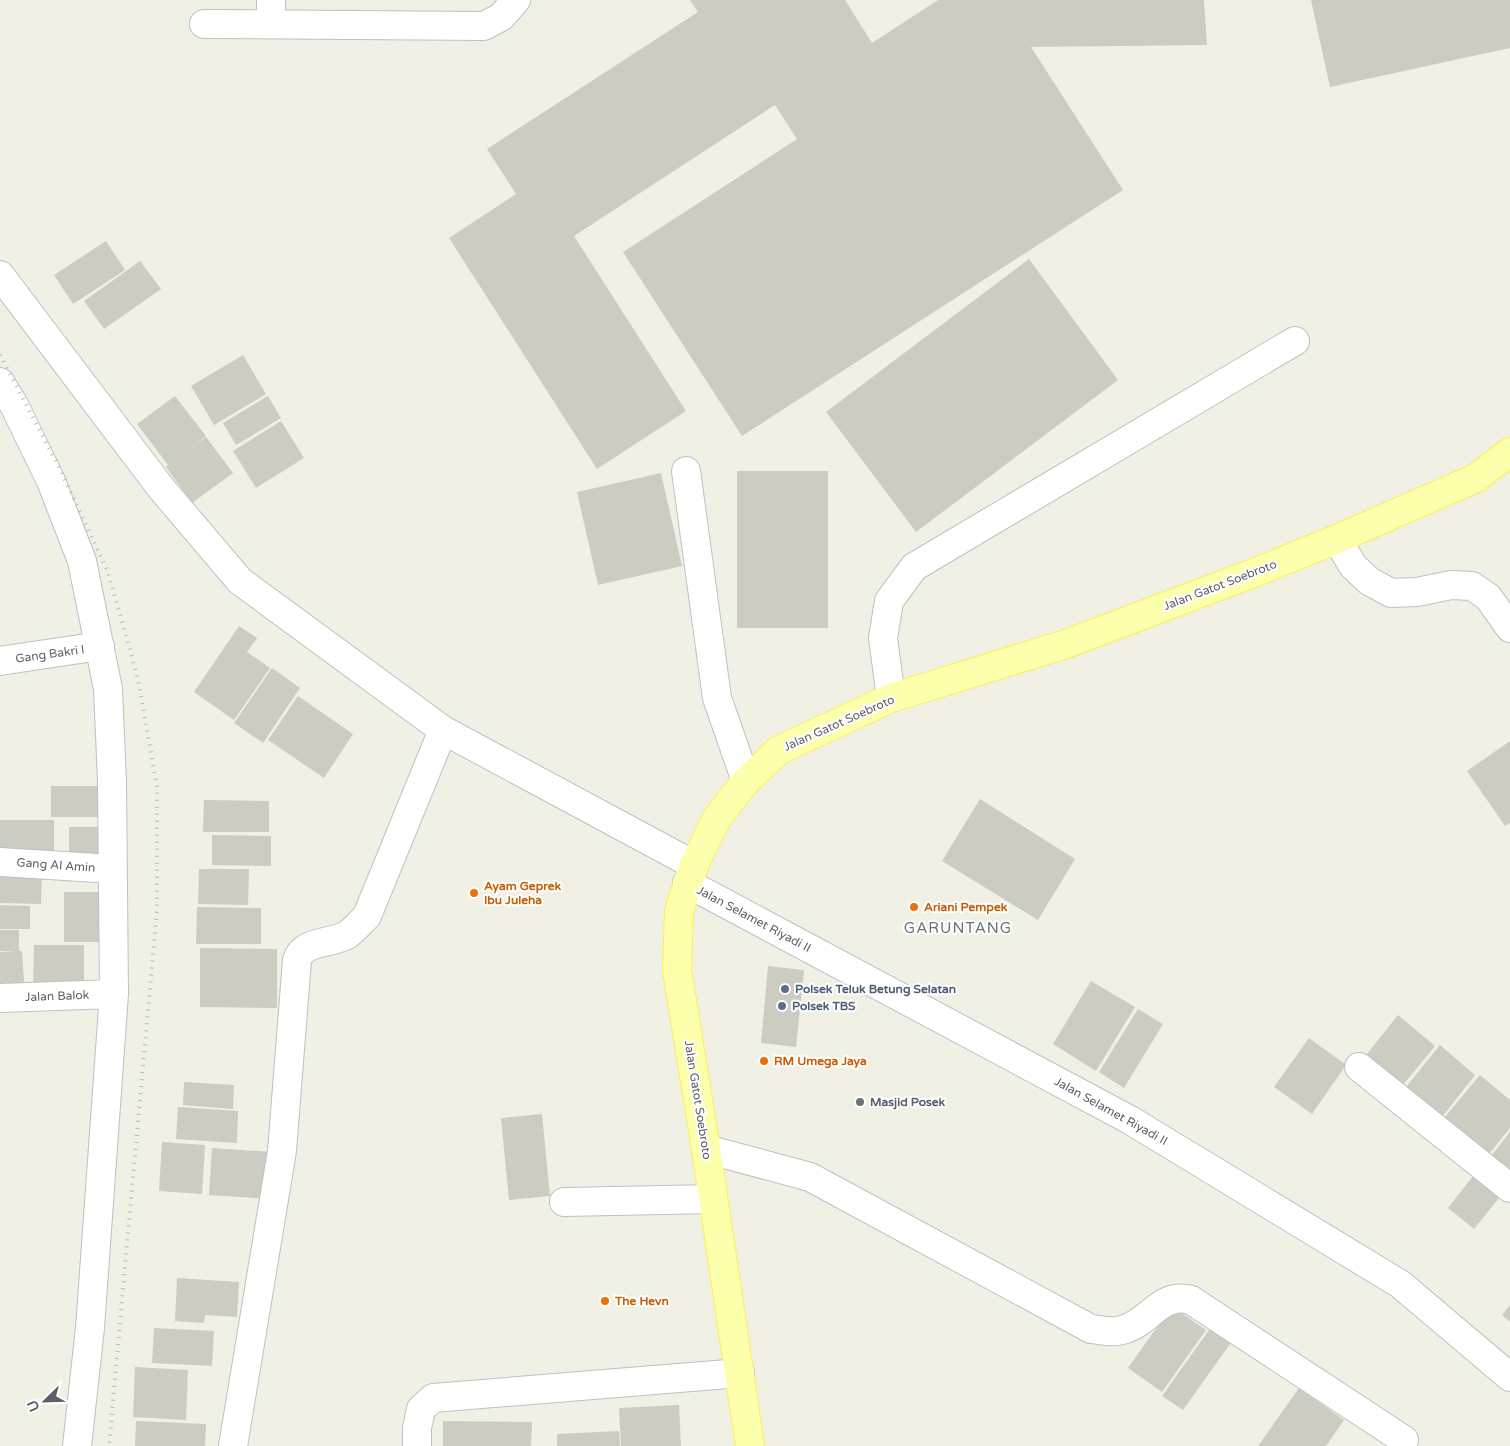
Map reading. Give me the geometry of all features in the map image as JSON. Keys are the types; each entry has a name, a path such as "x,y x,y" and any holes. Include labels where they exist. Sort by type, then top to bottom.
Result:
{"main road":[{"name":"Jalan Gatot Soebroto","path":"750,1446 706,1149 677,970 679,911 691,874 717,818 746,781 779,750 891,698 1066,644 1256,572 1476,478 1510,452"}],"street":[{"path":"204,24 271,12 484,26 501,17 516,0"},
{"name":"Jalan Selamet Riyadi II","path":"0,275 161,488 240,581 443,730 691,874 1138,1125 1400,1284 1510,1377"},
{"path":"891,698 883,638 889,600 914,567 1295,341"},
{"path":"3,395 51,481 82,561 108,689 112,781 114,994 90,1328 77,1446"},
{"path":"686,471 717,698 746,781"},
{"path":"1336,539 1354,566 1369,581 1391,593 1417,592 1451,585 1472,586 1488,597 1510,628"},
{"name":"Gang Bakri I","path":"0,660 100,646"},
{"path":"233,1446 282,1150 296,960 299,953 308,947 347,935 367,916 443,730"},
{"name":"Gang Al Amin","path":"0,862 113,869"},
{"name":"Jalan Balok","path":"0,998 114,994"},
{"path":"1359,1067 1510,1188"},
{"path":"706,1149 810,1177 1091,1329 1110,1332 1124,1330 1148,1316 1168,1300 1181,1297 1191,1300 1404,1440"},
{"path":"564,1202 713,1199"},
{"path":"417,1446 417,1428 421,1409 433,1398 740,1373"}],"building":[{"path":"690,0 845,0 872,43 938,0 1204,0 1207,45 1031,47 1123,190 742,436 623,252 797,139 775,105 574,236 686,411 597,469 449,238 516,194 487,149 698,12"},
{"path":"1311,0 1510,0 1510,48 1330,87"},
{"path":"106,241 125,270 73,304 54,275"},
{"path":"1029,259 1118,380 916,532 826,412"},
{"path":"140,261 161,289 104,329 84,301"},
{"path":"243,355 266,394 214,425 191,386"},
{"path":"175,396 206,436 191,448 206,437 233,473 192,503 166,467 168,465 137,424"},
{"path":"268,396 281,418 236,445 223,423"},
{"path":"281,421 304,458 256,488 233,451"},
{"path":"737,471 828,471 828,628 737,628"},
{"path":"661,473 682,566 598,585 577,492"},
{"path":"239,626 257,638 247,652 270,668 234,720 194,692"},
{"path":"272,668 300,688 263,743 234,723"},
{"path":"298,696 353,734 324,778 268,740"},
{"path":"1510,741 1510,823 1505,826 1467,771"},
{"path":"51,786 102,786 102,817 51,817"},
{"path":"980,799 1075,859 1038,920 942,861"},
{"path":"204,800 269,801 269,832 203,832"},
{"path":"0,820 54,820 54,855 0,855"},
{"path":"69,827 110,827 110,856 69,856"},
{"path":"212,835 271,836 271,866 212,865"},
{"path":"199,869 249,869 248,905 198,904"},
{"path":"0,872 42,873 41,904 0,903"},
{"path":"64,892 105,892 105,942 64,942"},
{"path":"0,905 30,906 30,929 0,929"},
{"path":"197,907 261,908 261,944 196,944"},
{"path":"0,930 19,930 19,951 22,951 25,995 0,997 0,952 16,951 0,951"},
{"path":"34,945 84,945 84,988 33,988"},
{"path":"200,948 277,949 277,1008 200,1007"},
{"name":"Polsek TBS","path":"768,966 804,970 796,1047 761,1043"},
{"path":"1091,981 1135,1007 1096,1071 1053,1044"},
{"path":"1138,1009 1163,1024 1124,1088 1099,1072"},
{"path":"1398,1015 1435,1046 1399,1090 1363,1059"},
{"path":"1309,1038 1346,1065 1312,1114 1274,1087"},
{"path":"1440,1045 1475,1075 1442,1117 1406,1087"},
{"path":"1480,1075 1510,1100 1510,1128 1489,1154 1444,1118"},
{"path":"184,1082 234,1085 233,1109 183,1105"},
{"path":"178,1107 238,1111 237,1143 176,1139"},
{"path":"542,1114 550,1196 509,1200 501,1118"},
{"path":"1510,1132 1510,1170 1492,1155"},
{"path":"162,1142 205,1145 202,1194 159,1191"},
{"path":"212,1148 273,1152 270,1199 209,1195"},
{"path":"1481,1166 1507,1188 1474,1229 1448,1208"},
{"path":"177,1278 239,1282 237,1317 205,1315 204,1323 175,1321"},
{"path":"1510,1305 1510,1322 1502,1315"},
{"path":"1172,1306 1206,1330 1162,1392 1128,1368"},
{"path":"1214,1323 1235,1337 1183,1410 1162,1396"},
{"path":"154,1328 214,1331 212,1366 152,1363"},
{"path":"135,1367 188,1370 186,1420 133,1417"},
{"path":"1299,1388 1344,1420 1326,1446 1258,1446"},
{"path":"679,1405 681,1446 621,1446 619,1408"},
{"path":"136,1421 206,1424 205,1446 135,1446"},
{"path":"443,1421 532,1422 531,1446 443,1446"},
{"path":"619,1431 620,1446 557,1446 557,1434"}],"railway":[{"path":"0,355 58,465 108,572 138,679 157,787 157,910 109,1446"}],"place":[{"name":"Ayam Geprek Ibu Juleha","path":"474,893"},
{"name":"Ariani Pempek","path":"914,907"},
{"name":"Polsek Teluk Betung Selatan","path":"785,989"},
{"name":"Polsek TBS","path":"782,1006"},
{"name":"RM Umega Jaya","path":"764,1061"},
{"name":"Masjid Posek","path":"860,1102"},
{"name":"The Hevn","path":"605,1301"}],"district":[{"name":"GARUNTANG","path":"958,928"}]}
